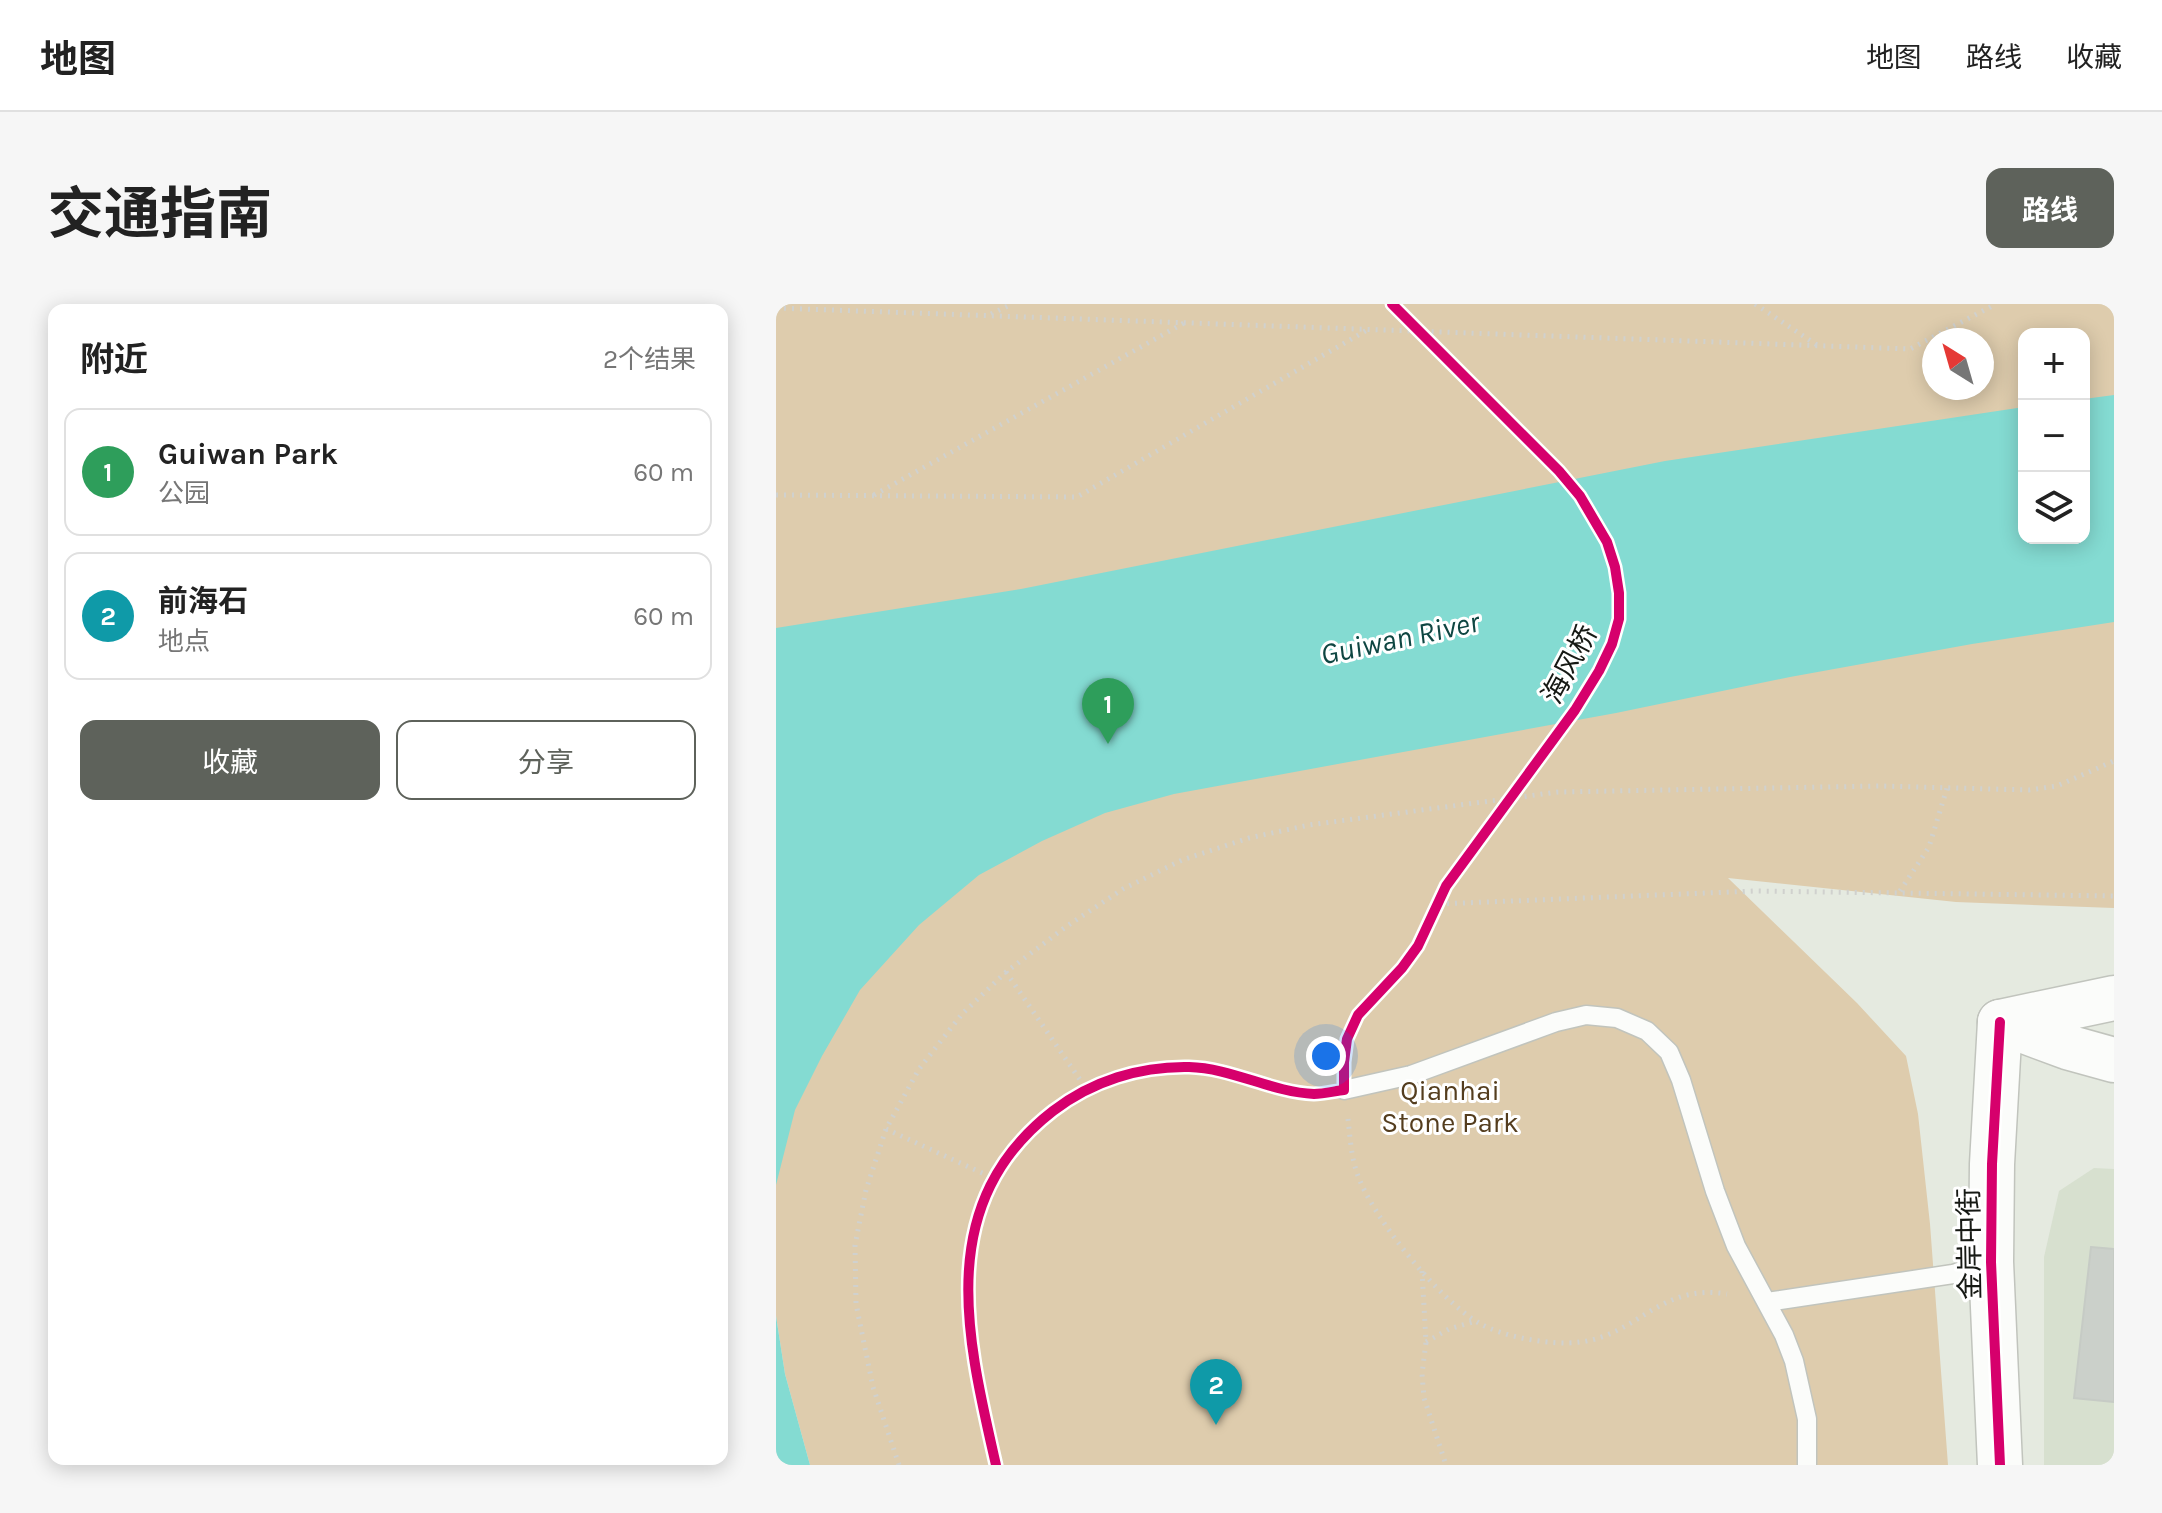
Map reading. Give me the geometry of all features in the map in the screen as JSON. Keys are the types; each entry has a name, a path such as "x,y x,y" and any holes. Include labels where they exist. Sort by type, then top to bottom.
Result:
{"street":[{"path":"2000,1022 2114,998"},
{"path":"2000,1022 2067,1047 2114,1060"},
{"name":"金岸中街","path":"2000,1022 1992,1164 1991,1262 2000,1465"}],"lane":[{"path":"1344,1090 1411,1075 1556,1022 1586,1015 1617,1018 1647,1031 1669,1052 1725,1220 1784,1335 1802,1390 1807,1419 1807,1465"},
{"path":"1767,1302 1953,1274 1991,1262"}],"path":[{"path":"988,316 1012,304"},
{"path":"1755,304 1818,345"},
{"path":"776,308 1910,349 1996,304"},
{"path":"1410,322 1430,342"},
{"path":"872,496 1185,323"},
{"path":"776,495 1077,497 1368,329"},
{"path":"899,1465 873,1387 856,1304 855,1245 866,1190 886,1129 928,1058 962,1014 1006,972 1123,889 1182,860 1249,838 1309,825 1558,792 1850,786 2029,790 2057,786 2114,761"},
{"path":"1501,811 1520,785"},
{"path":"1900,892 1929,847 1947,788"},
{"path":"1432,918 1441,900 1755,891 2114,896"},
{"path":"1006,972 1091,1088 1076,1096"},
{"path":"1344,1090 1356,1171 1365,1193 1447,1299 1476,1321 1517,1337 1579,1343 1605,1336 1658,1305 1684,1294 1722,1293 1767,1302"},
{"path":"886,1129 996,1173 988,1189"},
{"path":"1422,1270 1426,1342 1422,1374 1424,1398 1446,1465"},
{"path":"1426,1342 1449,1329 1476,1321"}],"shaded area":[{"path":"2094,1168 2114,1169 2114,1465 2044,1465 2044,1257 2059,1191"}],"green space":[{"name":"Qianhai Stone Park","path":"776,304 2114,304 2114,908 1956,902 1728,878 1857,1003 1906,1056 1918,1114 1930,1224 1948,1465 810,1465 785,1374 776,1316"}],"water":[{"name":"Guiwan River","path":"2114,395 2114,622 1790,677 1616,713 1174,794 1105,813 1042,841 979,875 919,925 860,990 795,1110 776,1185 776,628 1021,589 1665,461 2018,408 2018,544 2090,544 2090,398"},
{"path":"776,1316 785,1374 810,1465 776,1465"}],"building":[{"path":"2091,1247 2114,1249 2114,1402 2074,1398"}],"cycle path":[{"name":"海风桥","path":"996,1465 976,1369 970,1322 969,1275 975,1230 989,1188 1015,1148 1068,1100 1117,1077 1153,1069 1205,1068 1298,1092 1318,1094 1344,1090 1347,1039 1358,1015 1418,946 1446,886 1575,710 1612,644 1619,619 1615,567 1607,542 1580,496 1559,471 1392,304"},
{"path":"2000,1022 1992,1164 1991,1262 2000,1465"}],"place":[{"name":"Guiwan Park","path":"1108,744"},
{"name":"前海石","path":"1216,1425"}]}
